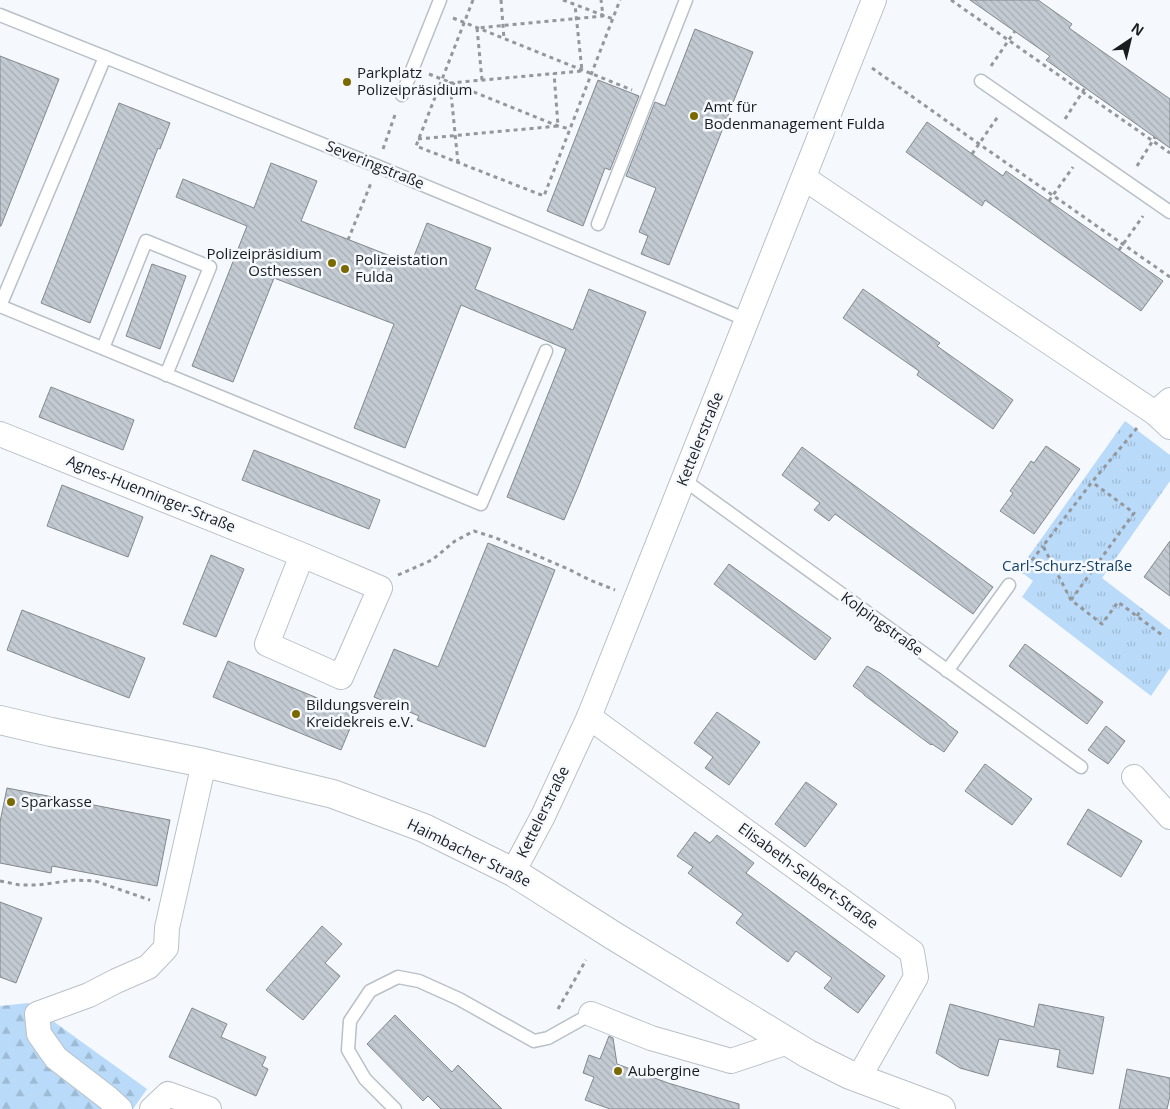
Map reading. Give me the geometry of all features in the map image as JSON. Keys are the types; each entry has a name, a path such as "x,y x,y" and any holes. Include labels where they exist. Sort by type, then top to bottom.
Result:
{"main road":[{"name":"Haimbacher Straße","path":"0,720 204,763 332,794 424,828 513,872 808,1054 858,1079 941,1109"}],"street":[{"name":"Kettelerstraße","path":"513,872 543,816 589,717 873,0"},
{"path":"804,178 1158,416"},
{"name":"Agnes-Huenninger-Straße","path":"0,434 380,588"},
{"path":"302,555 267,644 341,677 380,588"},
{"name":"Elisabeth-Selbert-Straße","path":"589,717 912,952 916,977 858,1079"},
{"path":"120,1109 56,1058 39,1034 37,1014 89,995 148,967 166,948 167,928 204,763"},
{"path":"1134,777 1170,817"},
{"path":"591,1014 651,1038 731,1061 788,1042"},
{"path":"152,1109 168,1094 208,1109"}],"lane":[{"path":"598,224 686,0"},
{"path":"402,95 438,6"},
{"name":"Severingstraße","path":"0,14 368,162 747,320"},
{"path":"105,57 0,306 481,504 546,351"},
{"path":"981,81 1170,212"},
{"path":"102,348 146,241 174,252 210,268 166,375"},
{"name":"Kolpingstraße","path":"684,480 1080,767"},
{"path":"947,671 1009,585"},
{"path":"395,1109 365,1079 348,1050 350,1021 370,991 391,980 398,977 419,981 459,999 534,1041 548,1038 591,1014"}],"path":[{"path":"473,0 416,146 544,196 620,0"},
{"path":"501,0 504,39"},
{"path":"563,0 613,19"},
{"path":"601,0 603,16"},
{"path":"951,0 1082,92 1154,139 1170,153"},
{"path":"575,5 582,71"},
{"path":"438,6 477,28 625,88"},
{"path":"477,28 603,16"},
{"path":"477,28 482,80"},
{"path":"981,81 1015,32"},
{"path":"868,65 1170,277"},
{"path":"414,67 570,130"},
{"path":"450,83 582,71"},
{"path":"554,73 558,126"},
{"path":"450,83 458,162"},
{"path":"1056,133 1085,88"},
{"path":"972,154 1009,101"},
{"path":"418,139 558,126"},
{"path":"1127,182 1154,139"},
{"path":"1048,201 1083,152"},
{"path":"1119,250 1154,201"},
{"path":"1022,573 1092,482 1158,416"},
{"path":"1071,600 1134,513 1092,482"},
{"path":"380,588 399,574 432,560 455,541 474,531 496,538 623,593"},
{"path":"1043,546 1071,600 1102,624 1118,602 1162,635"},
{"path":"1137,616 1142,609"},
{"path":"0,881 20,885 37,885 76,880 95,881 156,902 174,897"},
{"path":"558,1009 586,960"}],"green space":[{"name":"Carl-Schurz-Straße","path":"1125,421 1170,455 1170,481 1102,578 1170,630 1170,668 1151,696 1022,597 1033,581 1019,570"},
{"path":"28,1003 147,1089 133,1109 0,1109 0,1006"}],"building":[{"path":"970,0 1038,0 1072,24 1069,28 1170,99 1170,148 1046,60 1050,56"},
{"name":"Amt für Bodenmanagement Fulda","path":"695,29 753,52 669,265 641,254 648,236 639,232 656,188 626,176 655,102 665,106"},
{"path":"0,56 59,79 1,226 0,226"},
{"path":"598,80 639,96 610,170 605,168 583,226 547,211"},
{"path":"119,103 170,123 160,149 158,148 90,323 41,303"},
{"path":"927,122 1003,176 1006,171 1163,281 1141,311 985,200 982,206 906,152"},
{"path":"271,163 317,181 301,221 411,264 427,223 491,248 475,289 573,330 589,289 646,312 564,520 507,497 566,349 461,305 405,448 354,428 394,324 274,278 233,382 192,366 247,226 176,197 183,179 254,208"},
{"path":"152,264 186,276 160,349 126,336"},
{"path":"863,289 940,343 937,346 1013,400 993,429 917,375 919,371 843,318"},
{"path":"51,387 134,420 123,450 39,417"},
{"path":"1046,446 1080,469 1034,534 1000,511 1013,493 1010,491 1031,461 1034,463"},
{"path":"802,447 993,587 973,614 835,514 829,521 814,510 820,503 782,475"},
{"path":"254,450 380,500 369,529 242,480"},
{"path":"62,485 143,517 128,557 47,526"},
{"path":"1170,541 1170,596 1144,577"},
{"path":"488,543 555,570 485,747 417,720 419,716 374,697 394,649 438,667"},
{"path":"211,555 244,569 216,637 183,624"},
{"path":"729,564 831,638 815,660 714,584"},
{"path":"22,610 145,658 129,698 7,650"},
{"path":"1025,644 1103,702 1087,724 1009,666"},
{"path":"228,661 356,714 341,750 213,697"},
{"path":"867,666 880,673 958,732 944,752 931,745 853,686"},
{"path":"717,712 760,742 729,785 705,768 713,757 694,743"},
{"path":"1106,726 1125,741 1108,764 1088,750"},
{"path":"985,764 1032,799 1012,825 965,791"},
{"path":"806,782 837,804 805,847 775,824"},
{"path":"7,788 170,820 157,886 52,866 51,873 0,863 0,822"},
{"path":"1088,809 1142,841 1121,877 1067,844"},
{"path":"695,832 710,843 717,835 754,863 746,873 885,976 858,1013 824,988 832,978 796,951 788,962 736,923 743,914 688,873 693,867 677,856"},
{"path":"0,902 42,918 16,983 0,977"},
{"path":"322,926 342,944 325,963 340,976 303,1020 266,990"},
{"path":"950,1004 1034,1027 1039,1004 1104,1017 1093,1074 1057,1067 1060,1050 999,1039 988,1076 960,1068 936,1053"},
{"path":"192,1008 227,1024 221,1037 266,1057 262,1066 268,1069 256,1096 169,1057"},
{"path":"395,1015 452,1072 458,1065 502,1109 441,1109 428,1096 423,1101 367,1044"},
{"path":"609,1036 613,1038 617,1064 668,1083 739,1104 739,1109 610,1109 585,1100 594,1077 583,1073 589,1055 600,1059"},
{"path":"1127,1069 1170,1078 1170,1096 1167,1109 1119,1109"}],"place":[{"name":"Parkplatz Polizeipräsidium","path":"347,82"},
{"name":"Amt für Bodenmanagement Fulda","path":"694,116"},
{"name":"Polizeipräsidium Osthessen","path":"332,263"},
{"name":"Polizeistation Fulda","path":"345,269"},
{"name":"Bildungsverein Kreidekreis e.V.","path":"296,714"},
{"name":"Sparkasse","path":"11,802"},
{"name":"Aubergine","path":"618,1071"}]}
